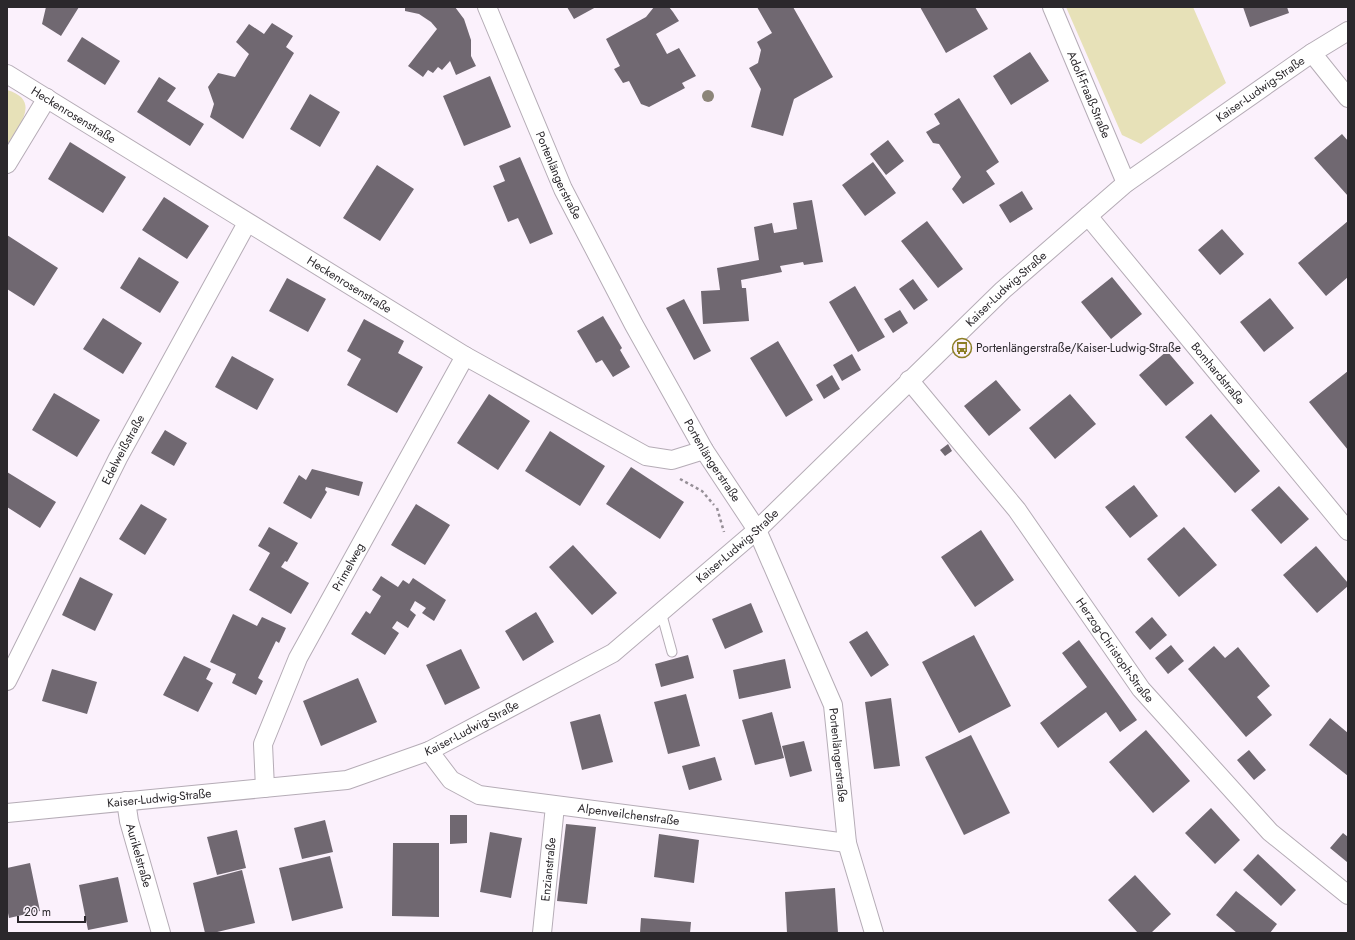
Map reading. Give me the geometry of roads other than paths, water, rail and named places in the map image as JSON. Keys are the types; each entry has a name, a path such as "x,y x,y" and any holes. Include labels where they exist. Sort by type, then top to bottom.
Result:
{"street":[{"name":"Portenlängerstraße","path":"487,7 563,189 634,325 704,450 757,530 833,705 847,843 874,933"},
{"name":"Adolf-Fraaß-Straße","path":"1052,7 1126,183"},
{"name":"Kaiser-Ludwig-Straße","path":"7,813 348,780 429,750 613,653 757,530 909,380 1003,290 1126,183 1312,53 1348,31"},
{"path":"1312,53 1348,98"},
{"name":"Heckenrosenstraße","path":"7,74 465,356 646,456 672,460 704,450"},
{"path":"7,164 47,98"},
{"name":"Bomhardstraße","path":"1088,216 1348,531"},
{"name":"Edelweißstraße","path":"7,681 118,458 247,223"},
{"name":"Primelweg","path":"265,788 263,744 298,658 465,356"},
{"name":"Herzog-Christoph-Straße","path":"909,380 1017,510 1141,689 1270,832 1348,895"},
{"name":"Alpenveilchenstraße","path":"429,750 451,780 479,795 847,843"},
{"name":"Aurikelstraße","path":"126,801 129,821 161,933"},
{"name":"Enzianstraße","path":"542,933 555,806"}],"lane":[{"path":"661,612 672,652"}],"place":[{"name":"Portenlängerstraße/Kaiser-Ludwig-Straße","path":"962,348"}]}
